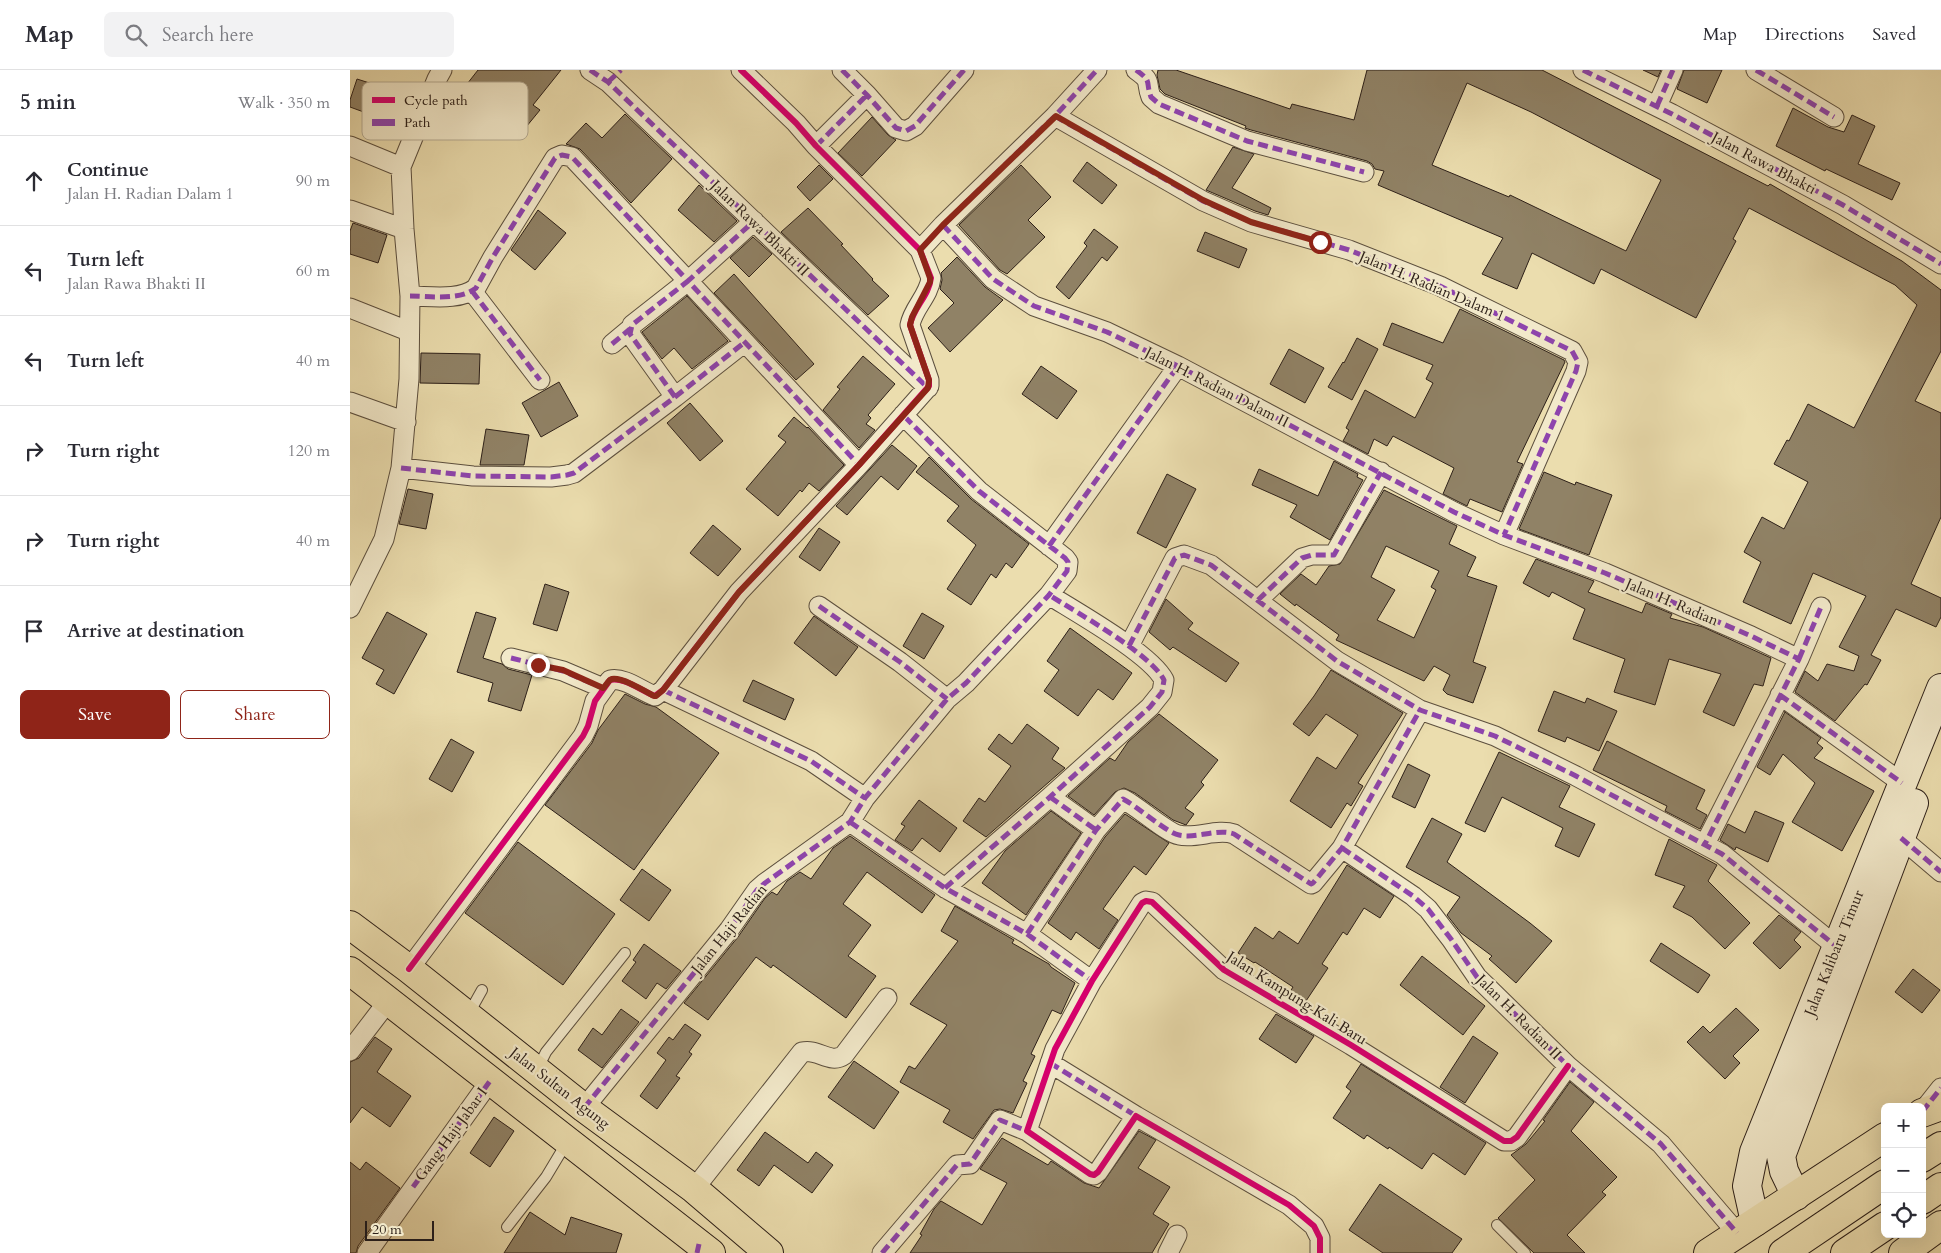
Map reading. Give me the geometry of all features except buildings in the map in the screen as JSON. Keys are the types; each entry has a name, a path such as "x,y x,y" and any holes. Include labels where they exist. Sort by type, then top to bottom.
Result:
{"highway":[{"name":"Jalan Sultan Agung","path":"350,925 409,969 584,1108 694,1189 769,1253"},
{"path":"350,971 446,1045 702,1250"},
{"path":"446,1045 468,1016"},
{"path":"490,1081 515,1053"},
{"path":"1926,1111 1941,1106"},
{"path":"568,1142 584,1108"},
{"path":"1708,1253 1881,1140"},
{"path":"1926,1155 1941,1146"},
{"path":"1783,1253 1881,1187"},
{"path":"1926,1197 1941,1187"},
{"path":"1903,1253 1941,1225"},
{"path":"1845,1253 1881,1229"}],"street":[{"path":"436,82 442,70"},
{"name":"Jalan Rawa Bhakti II","path":"590,70 615,76 754,221 928,388"},
{"path":"409,969 583,736 588,726 594,701 610,680 613,679 627,683 654,696 663,690 739,592 859,465 928,388 929,380 910,325 912,317 930,282 920,250 816,146 796,122 741,70"},
{"path":"845,71 896,128 906,131 915,126 964,70"},
{"path":"920,250 943,225 1056,116 1097,70"},
{"path":"1136,70 1146,77 1149,82 1150,98 1159,104 1247,141 1364,172"},
{"name":"Jalan Rawa Bhakti","path":"1583,70 1657,106 1843,205 1941,264"},
{"path":"1657,106 1673,70"},
{"path":"1756,70 1834,117"},
{"path":"816,146 868,95"},
{"name":"Jalan H. Radian Dalam 1","path":"1056,116 1203,200 1251,222 1349,250 1440,286 1572,351 1578,362 1576,371 1504,535"},
{"path":"350,608 384,539 401,468 409,379 408,331 410,296 401,166 412,140"},
{"path":"350,146 401,166"},
{"path":"410,296 460,295 476,288 493,257 555,158 562,155 572,158 859,465"},
{"path":"350,210 404,229"},
{"path":"612,344 632,325 688,281 754,221"},
{"name":"Jalan H. Radian Dalam II","path":"943,225 993,279 1034,306 1107,332 1178,366 1454,512 1504,535"},
{"path":"472,291 540,380"},
{"path":"350,308 408,331"},
{"path":"630,328 630,334 675,397"},
{"path":"401,468 473,476 551,477 567,475 574,472 675,397 745,342"},
{"path":"903,416 979,490 1049,546 1178,366"},
{"path":"350,402 406,422"},
{"path":"1258,600 1302,558 1312,555 1334,555 1381,472"},
{"name":"Jalan H. Radian","path":"1504,535 1605,573 1751,636 1799,659"},
{"name":"Jalan Haji Radian","path":"584,1108 729,930 757,890 765,882 850,822 865,798 947,699 966,683 1049,595 1067,571 1068,562 1049,546"},
{"path":"1129,646 1175,558 1181,555 1212,565 1337,661 1420,710 1495,736 1706,844 1722,854 1837,947"},
{"path":"945,888 1150,707 1162,692 1164,680 1161,673 1129,646 1049,595"},
{"path":"819,606 900,662 947,699"},
{"path":"1706,844 1799,659 1821,607"},
{"path":"511,658 563,670 603,688"},
{"name":"Jalan Kalibaru Timur","path":"1796,1196 1784,1171 1781,1156 1901,838 1933,739 1941,688"},
{"path":"663,690 811,761 865,798"},
{"path":"1780,695 1902,783"},
{"path":"1027,934 1096,830 1122,799 1177,835 1202,836 1224,832 1234,834 1313,884 1342,848 1420,710"},
{"name":"Jalan Kalibaru Timur","path":"1746,1228 1747,1186 1754,1152 1902,783 1933,739"},
{"path":"1050,797 1096,830"},
{"path":"850,822 945,888 1027,934 1092,981"},
{"path":"1901,838 1941,872"},
{"name":"Jalan H. Radian II","path":"1342,848 1413,896 1428,909 1452,939 1477,978 1568,1066 1661,1144 1746,1228"},
{"name":"Jalan Kampung Kali Baru","path":"1027,1131 1055,1049 1092,981 1142,903 1146,901 1152,902 1224,970 1342,1040 1504,1141 1511,1141 1517,1137 1568,1066"},
{"path":"694,1189 802,1052 808,1050 815,1051 833,1059 838,1059 844,1055 887,998"},
{"path":"350,1051 389,1000"},
{"path":"1050,1063 1136,1116 1290,1205 1314,1226 1320,1238 1320,1253"},
{"name":"Gang Haji Jabar I","path":"366,1253 490,1081"},
{"path":"1926,1107 1941,1088"},
{"path":"882,1253 956,1166 970,1164 1000,1120 1027,1131 1094,1175 1098,1172 1136,1116"},
{"path":"1168,1253 1177,1235"}],"lane":[{"path":"536,1071 546,1052 625,953"},
{"path":"468,1016 482,990"},
{"path":"507,1227 546,1177 568,1142"},
{"path":"1497,1225 1525,1253"}],"marked path":[{"path":"590,70 608,82 928,388"},
{"path":"608,82 621,70"},
{"path":"842,70 896,128 906,131 915,126 964,70"},
{"path":"920,250 943,225 1055,116 1097,70"},
{"path":"1136,70 1147,80 1151,97 1159,104 1247,141 1364,172"},
{"path":"1583,70 1672,114 1843,205 1941,264"},
{"path":"1657,106 1673,70"},
{"path":"1756,70 1834,117"},
{"path":"816,146 867,95"},
{"path":"1055,116 1203,201 1251,222 1349,250 1440,286 1572,351 1578,362 1576,371 1504,535"},
{"path":"410,296 462,295 476,288 493,257 555,158 562,155 572,157 688,281 754,221"},
{"path":"943,225 993,279 1034,306 1107,332 1178,366 1454,512 1504,535 1605,573 1751,636 1799,659 1705,844"},
{"path":"401,468 473,476 551,477 574,473 675,397 630,334 632,325 688,281 859,465"},
{"path":"472,291 540,380"},
{"path":"612,344 630,329"},
{"path":"675,397 745,342"},
{"path":"1049,546 1178,366"},
{"path":"584,1108 729,930 757,890 850,822 865,798 947,699 966,683 1049,595 1067,571 1068,562 1065,558 979,491 903,415"},
{"path":"1258,600 1302,558 1312,555 1334,555 1381,472"},
{"path":"1129,646 1175,558 1184,555 1211,565 1337,661 1420,710 1495,736 1576,776 1722,854 1837,947"},
{"path":"945,888 1150,707 1162,692 1164,680 1144,658 1112,634 1049,595"},
{"path":"819,606 900,662 947,699"},
{"path":"1799,659 1821,607"},
{"path":"511,658 563,671 603,688"},
{"path":"663,690 811,761 865,798"},
{"path":"1780,695 1902,783"},
{"path":"850,822 945,888 1027,934 1096,830 1123,799 1167,830 1179,835 1193,836 1221,832 1234,834 1311,884 1342,848 1420,710"},
{"path":"1050,797 1096,830"},
{"path":"1901,838 1941,872"},
{"path":"1342,848 1413,896 1428,909 1477,977 1568,1066 1661,1144 1737,1233"},
{"path":"1027,934 1092,981"},
{"path":"1050,1063 1136,1116"},
{"path":"413,1187 490,1081"},
{"path":"1926,1107 1941,1088"},
{"path":"882,1253 957,1165 970,1164 1000,1120 1027,1131"},
{"path":"697,1253 699,1244"}],"cycle path":[{"path":"409,969 583,736 595,701 610,680 627,682 655,696 663,690 739,592 859,465 929,386 929,380 910,325 914,313 927,291 931,278 920,250 816,146 796,123 741,70"},
{"path":"1320,1253 1320,1238 1314,1226 1289,1205 1136,1116 1098,1172 1094,1175 1027,1131 1055,1049 1092,981 1142,903 1146,901 1152,902 1224,970 1351,1045 1504,1141 1511,1141 1517,1137 1568,1066"}],"route":[{"path":"538,665 563,670 603,688 613,679 627,683 654,696 663,690 739,592 859,465 928,388 930,382 910,325 912,317 929,288 930,282 920,250 943,225 1056,116 1203,200 1251,222 1320,242"}]}
